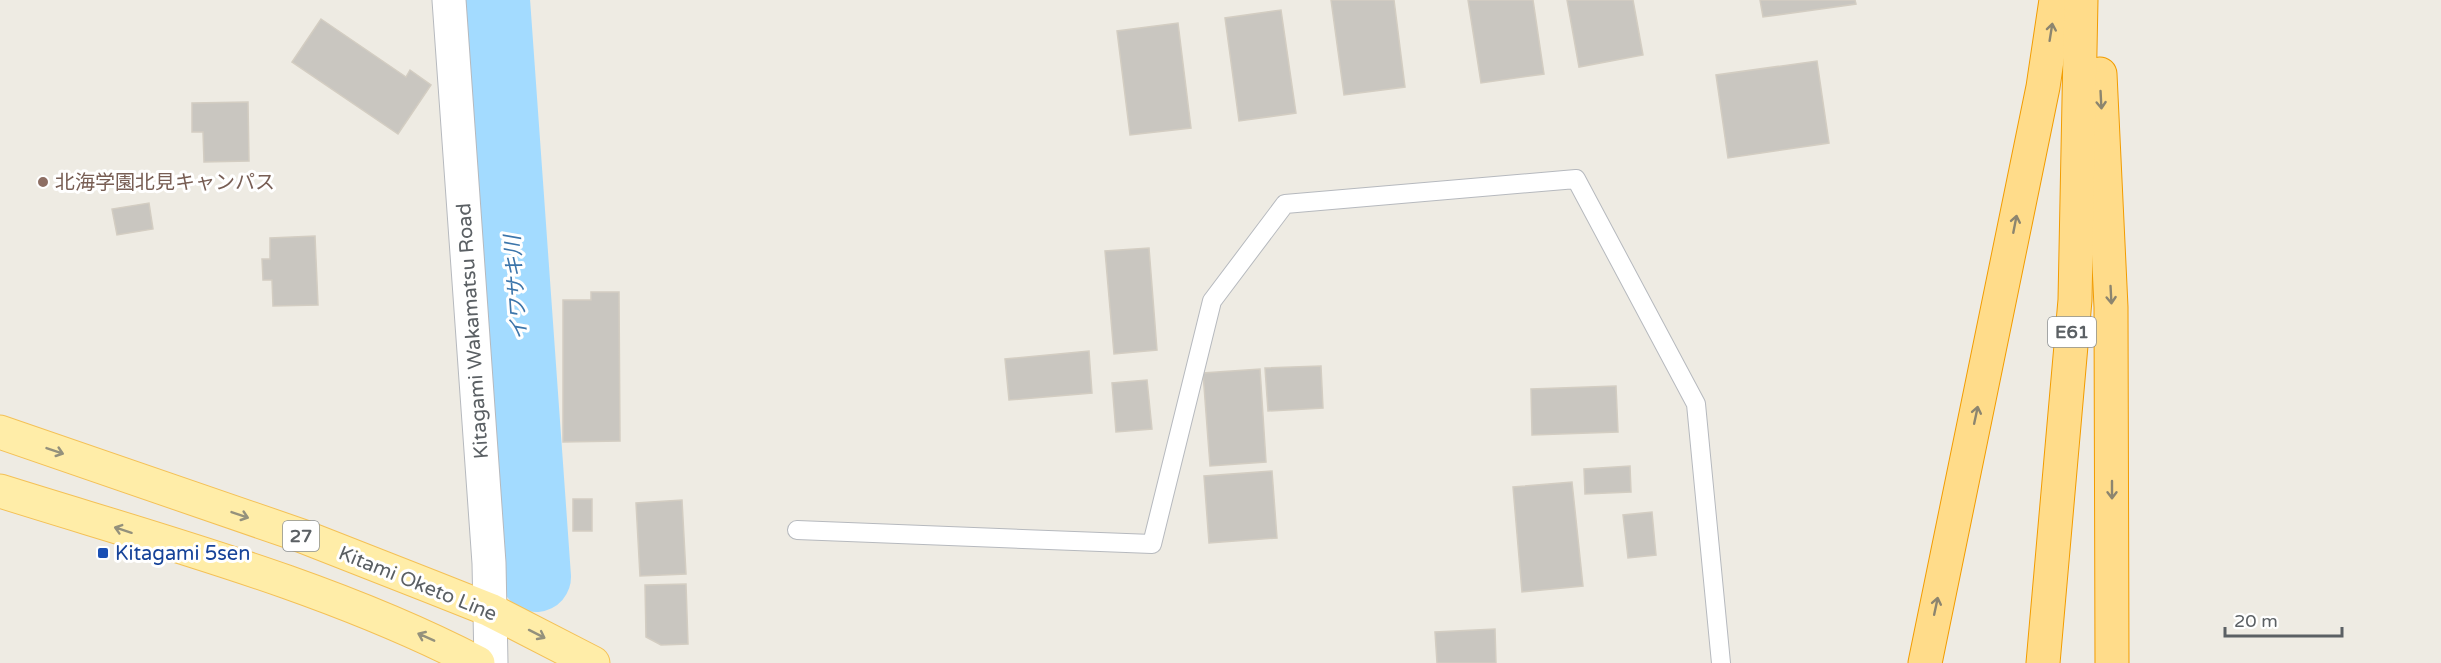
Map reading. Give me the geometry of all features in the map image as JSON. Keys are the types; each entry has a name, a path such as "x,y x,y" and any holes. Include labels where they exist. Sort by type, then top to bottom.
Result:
{"highway":[{"path":"1924,663 2038,110 2056,0"},
{"name":"E61","path":"2043,663 2075,300 2081,0"},
{"path":"2096,0 2111,307 2112,663"}],"main road":[{"name":"Kitami Oketo Line","path":"0,432 302,536 490,610 593,663"},
{"name":"27","path":"0,491 288,583 428,637 478,663"}],"street":[{"name":"Kitagami Wakamatsu Road","path":"449,0 490,610 491,663"}],"lane":[{"path":"797,530 1152,544 1212,302 1285,204 1576,179 1696,404 1721,663"}],"building":[{"path":"1331,0 1394,0 1405,87 1344,95"},
{"path":"1468,0 1533,0 1544,74 1481,83"},
{"path":"1567,0 1633,0 1643,55 1579,67"},
{"path":"1760,0 1855,0 1856,4 1763,17"},
{"path":"1281,10 1296,113 1239,121 1225,18"},
{"path":"321,19 406,77 410,70 431,85 398,134 292,62"},
{"path":"1178,23 1191,128 1130,135 1117,31"},
{"path":"1817,61 1829,143 1728,158 1716,75"},
{"path":"248,102 249,161 204,162 203,132 192,132 192,103"},
{"path":"149,203 153,229 117,235 112,209"},
{"path":"315,236 318,305 273,306 272,280 263,280 262,259 270,259 270,238"},
{"path":"1149,248 1157,350 1114,354 1105,251"},
{"path":"591,292 619,292 620,441 563,442 563,300 591,300"},
{"path":"1089,351 1092,393 1009,400 1005,359"},
{"path":"1321,366 1323,408 1268,411 1265,368"},
{"path":"1260,369 1266,462 1210,466 1203,373"},
{"path":"1147,380 1152,429 1116,432 1112,383"},
{"path":"1616,386 1618,432 1532,435 1531,389"},
{"path":"1630,466 1631,492 1585,494 1584,469"},
{"path":"1272,471 1277,538 1209,543 1204,476"},
{"path":"1572,482 1583,586 1522,592 1513,487"},
{"path":"573,499 592,499 592,531 573,531"},
{"path":"682,500 686,574 640,576 636,503"},
{"path":"1652,512 1656,555 1628,558 1623,515"},
{"path":"686,584 688,644 661,645 646,637 645,585"},
{"path":"1495,629 1496,663 1437,663 1435,632"}],"waterway":[{"name":"イワサキ川","path":"495,0 536,577"}],"place":[{"name":"北海学園北見キャンパス","path":"43,182"},
{"name":"Kitagami 5sen","path":"103,553"}]}
